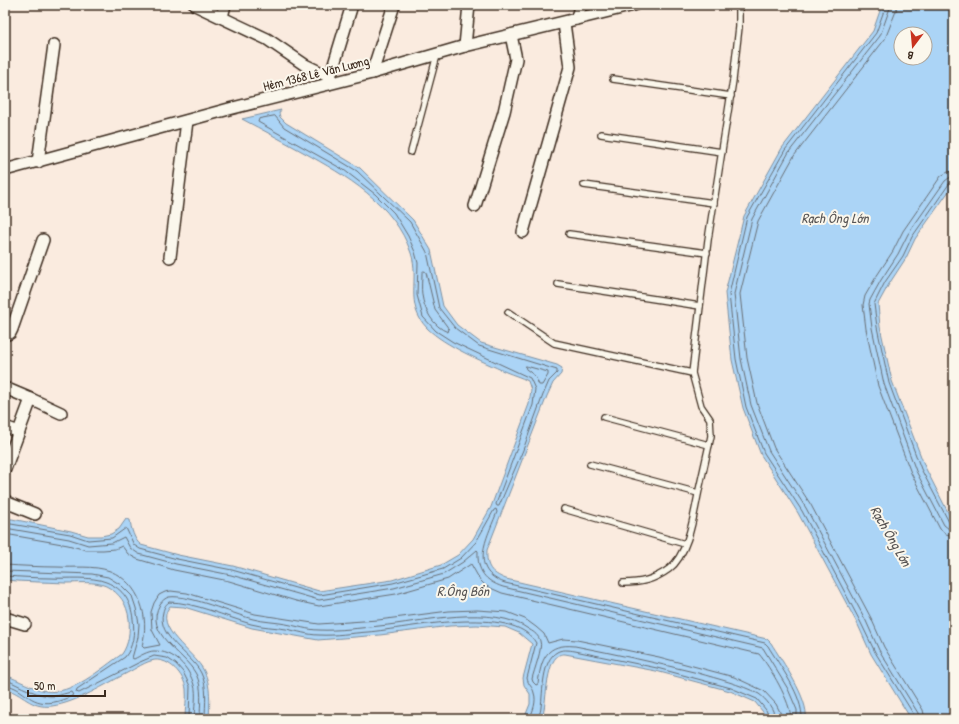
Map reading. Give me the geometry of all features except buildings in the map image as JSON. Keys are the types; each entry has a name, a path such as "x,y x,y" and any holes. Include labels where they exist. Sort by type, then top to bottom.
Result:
{"street":[{"path":"195,5 268,39 329,81 352,5"},
{"path":"222,17 225,5"},
{"path":"372,73 394,5"},
{"path":"465,46 469,5"},
{"path":"576,19 581,5"},
{"name":"Hẻm 1368 Lê Văn Lương","path":"5,170 329,81 372,73 465,46 634,5"},
{"path":"523,232 570,67 564,23"},
{"path":"476,206 504,112 516,59 511,35"},
{"path":"38,162 54,45"},
{"path":"170,257 187,121"},
{"path":"5,335 10,333 12,330 43,240"},
{"path":"5,388 61,413"},
{"path":"5,469 31,399"},
{"path":"5,427 19,432"},
{"path":"5,500 8,503 35,514"},
{"path":"5,618 25,624"}],"lane":[{"path":"623,583 640,583 655,577 670,569 680,556 685,544 710,444 710,419 701,406 692,374 714,203 731,96 739,27 739,5"},
{"path":"411,152 437,55"},
{"path":"613,79 731,96"},
{"path":"601,134 722,152"},
{"path":"584,185 714,203"},
{"path":"569,234 707,253"},
{"path":"558,284 700,306"},
{"path":"508,312 554,343 692,374"},
{"path":"604,417 710,444"},
{"path":"590,464 698,493"},
{"path":"564,509 685,544"}],"water":[{"name":"Rạch Ông Lớn","path":"882,5 954,5 954,184 915,239 906,258 878,304 880,327 892,381 925,467 954,524 954,719 911,719 871,654 858,625 798,513 761,455 743,408 732,360 725,293 744,216 782,148 873,31"},
{"name":"R.Ông Bổn","path":"281,110 279,113 280,117 286,123 360,168 413,220 431,250 443,306 457,325 481,343 557,365 562,368 561,374 553,383 547,396 487,550 487,561 490,569 506,579 767,639 794,680 803,701 806,711 806,719 767,719 755,702 730,691 656,671 561,654 554,659 551,666 542,719 524,719 530,704 530,694 524,685 523,678 532,644 519,633 505,627 477,625 450,626 380,635 318,640 252,628 184,607 170,606 166,614 166,623 170,631 199,664 206,676 210,695 209,719 185,719 185,683 175,668 160,660 155,660 141,665 81,697 52,706 32,703 5,689 5,675 35,688 46,691 66,689 86,680 122,654 128,642 129,619 127,608 119,596 102,584 5,580 5,519 12,519 71,531 88,536 101,536 111,534 119,529 126,519 130,520 135,537 141,545 178,555 233,566 319,591 392,580 441,565 458,555 473,539 491,507 529,404 531,390 528,381 464,353 435,335 427,328 420,319 414,301 414,272 411,253 403,235 381,205 352,181 336,171 242,119"}]}
